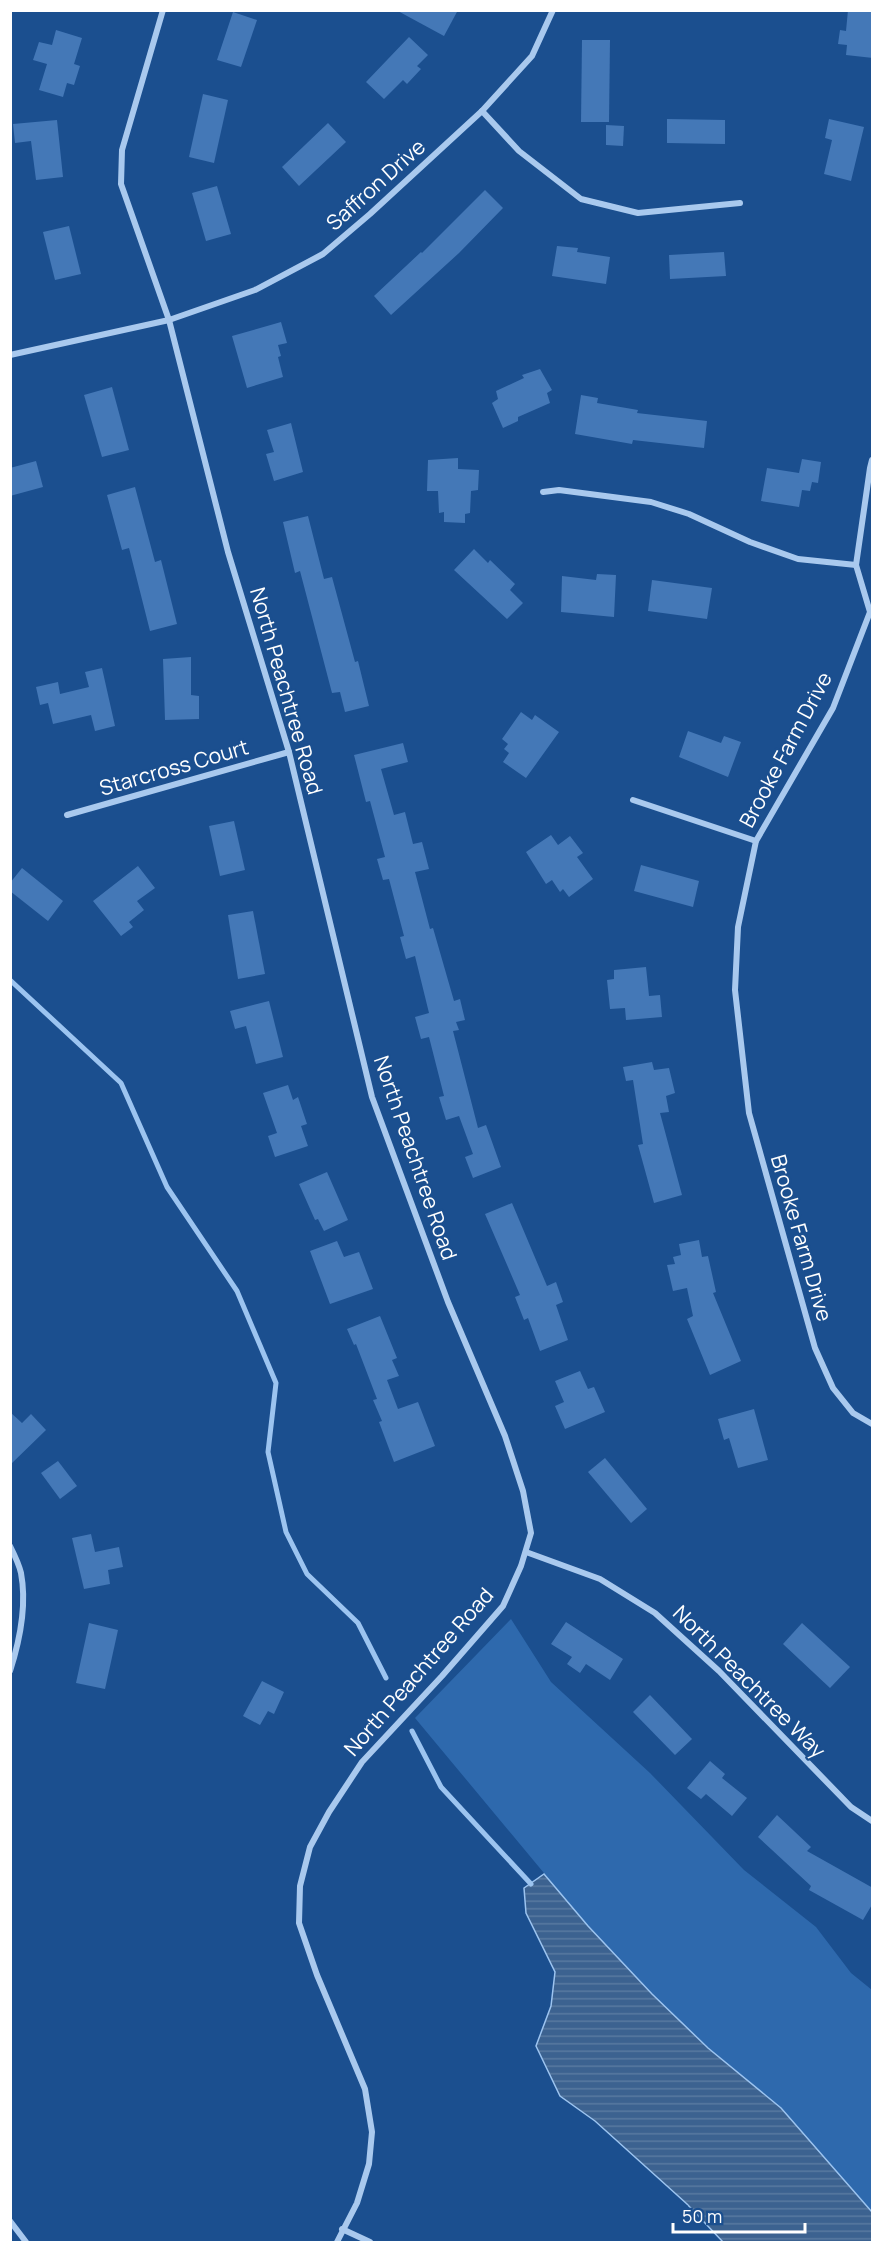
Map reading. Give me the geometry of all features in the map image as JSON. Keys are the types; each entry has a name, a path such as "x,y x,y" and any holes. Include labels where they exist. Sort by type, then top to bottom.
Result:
{"street":[{"name":"North Peachtree Road","path":"163,10 122,150 121,184 169,320 228,552 289,752 372,1097 448,1302 505,1436 523,1491 531,1533 526,1552 503,1606 362,1762 329,1812 310,1847 300,1887 299,1923 317,1975 365,2088 372,2132 369,2164 357,2203 342,2229 338,2242"},
{"name":"Saffron Drive","path":"10,355 169,320 255,290 323,254 482,111 532,56 553,10"},
{"path":"482,111 519,151 581,199 639,213 740,203"},
{"name":"Brooke Farm Drive","path":"873,460 856,565 870,612 833,708 756,841 738,927 735,990 749,1113 815,1348 833,1388 853,1413 873,1424"},
{"path":"543,492 559,490 651,502 689,514 750,542 798,559 856,565"},
{"name":"Starcross Court","path":"67,815 289,752"},
{"path":"633,800 756,841"},
{"path":"10,1546 21,1571 23,1601 21,1631 10,1671"},
{"name":"North Peachtree Way","path":"526,1552 600,1579 655,1613 719,1671 851,1807 873,1821"},
{"path":"10,2221 26,2242"},
{"path":"342,2229 370,2242"}],"shaded area":[{"path":"511,1619 551,1682 650,1773 744,1870 816,1927 851,1973 872,1990 872,2212 781,2108 708,2048 652,1994 588,1926 415,1718"},
{"path":"544,1874 588,1926 652,1994 708,2048 781,2108 872,2212 872,2242 723,2242 687,2204 595,2121 560,2096 536,2046 551,2006 555,1972 526,1913 524,1888"}],"building":[{"path":"396,10 458,10 444,36"},
{"path":"848,10 873,10 873,58 846,55 847,45 838,44 840,30 846,31"},
{"path":"233,12 257,20 241,67 217,60"},
{"path":"56,30 82,38 74,64 80,66 74,85 67,83 63,97 39,90 47,64 33,60 39,42 52,45"},
{"path":"409,37 428,55 417,66 421,69 407,84 403,80 384,99 366,82"},
{"path":"582,40 610,40 609,122 581,122"},
{"path":"203,94 228,100 214,163 189,157"},
{"path":"667,119 725,120 725,144 667,143"},
{"path":"829,119 864,127 851,181 824,174 832,140 825,138"},
{"path":"57,120 63,177 36,180 31,141 15,143 13,124"},
{"path":"328,123 346,142 299,186 282,167"},
{"path":"606,125 624,126 623,146 606,145"},
{"path":"217,186 231,234 206,241 192,193"},
{"path":"485,190 503,208 459,253 391,315 374,296 422,253"},
{"path":"69,226 81,274 55,280 43,232"},
{"path":"557,246 578,248 577,252 610,257 606,284 552,276"},
{"path":"724,252 726,276 670,279 669,255"},
{"path":"281,322 287,343 278,345 281,356 278,357 283,377 247,388 232,336"},
{"path":"540,369 552,390 547,393 550,403 518,417 518,421 503,428 492,403 498,399 496,391 524,378 522,375"},
{"path":"112,387 129,450 102,457 84,395"},
{"path":"581,395 598,398 597,403 638,410 637,413 707,421 704,448 633,440 632,444 575,434"},
{"path":"291,423 303,472 274,481 266,454 274,452 267,430"},
{"path":"458,458 458,469 479,470 478,490 471,491 470,513 465,514 465,523 444,522 444,512 439,513 438,491 427,491 428,460"},
{"path":"802,459 821,462 818,483 812,482 810,491 802,490 799,507 761,501 767,468 799,473"},
{"path":"36,461 43,487 10,496 10,468"},
{"path":"135,487 155,562 161,560 177,624 150,631 129,548 122,550 107,495"},
{"path":"308,516 324,579 332,577 355,662 358,661 369,706 345,712 340,692 332,693 300,571 295,573 283,522"},
{"path":"474,549 488,563 490,560 515,584 510,590 523,603 507,619 454,570"},
{"path":"597,574 616,575 614,617 561,612 562,576 596,580"},
{"path":"652,580 712,588 707,619 648,611"},
{"path":"191,657 191,695 199,696 199,719 165,720 163,659"},
{"path":"102,668 115,726 95,731 91,715 53,724 48,703 40,705 36,687 58,682 60,694 89,687 85,672"},
{"path":"521,712 532,720 535,715 559,732 526,778 503,762 509,753 504,749 508,744 502,739"},
{"path":"688,731 721,743 724,736 741,742 728,777 679,757"},
{"path":"403,743 408,762 381,769 394,815 405,812 413,844 422,842 429,869 415,872 430,929 433,928 454,1001 460,999 465,1020 456,1022 459,1030 453,1031 478,1128 486,1125 501,1167 473,1178 465,1157 473,1154 459,1116 446,1120 439,1097 444,1096 429,1037 421,1039 415,1017 429,1013 415,956 406,959 400,937 404,936 389,879 383,880 377,859 385,857 370,801 366,802 354,755"},
{"path":"234,821 245,870 220,876 209,826"},
{"path":"551,835 558,845 570,836 583,853 577,857 593,879 569,897 563,889 560,892 552,880 546,884 526,852"},
{"path":"641,865 699,881 693,907 634,891"},
{"path":"138,866 155,888 137,901 144,910 129,922 133,927 121,936 93,901"},
{"path":"22,868 63,901 48,921 10,891 10,883"},
{"path":"253,911 265,974 238,979 228,915"},
{"path":"646,967 649,996 660,995 662,1017 626,1020 625,1008 610,1009 607,980 614,979 614,970"},
{"path":"269,1001 283,1057 256,1064 246,1026 235,1029 230,1011"},
{"path":"652,1062 654,1070 669,1068 675,1093 666,1096 669,1112 660,1113 682,1195 654,1203 638,1145 643,1144 633,1080 626,1081 623,1067"},
{"path":"288,1085 293,1100 298,1097 307,1124 301,1126 308,1146 275,1157 268,1136 277,1133 263,1093"},
{"path":"327,1172 348,1220 324,1231 318,1219 315,1220 299,1184"},
{"path":"512,1203 547,1286 556,1282 563,1302 556,1305 568,1340 540,1351 528,1318 524,1320 515,1297 520,1295 485,1214"},
{"path":"699,1240 702,1257 708,1256 716,1292 713,1293 741,1361 710,1375 687,1319 693,1316 687,1288 673,1291 667,1265 675,1264 673,1257 681,1255 679,1244"},
{"path":"337,1241 344,1257 359,1252 373,1289 330,1304 310,1251"},
{"path":"380,1316 397,1358 392,1360 399,1376 387,1380 398,1409 418,1402 435,1446 394,1462 373,1400 377,1399 356,1344 354,1345 347,1329"},
{"path":"580,1371 588,1389 594,1387 605,1412 565,1429 555,1406 564,1402 555,1381"},
{"path":"754,1409 768,1460 738,1468 729,1438 724,1440 718,1419"},
{"path":"10,1412 22,1423 31,1414 46,1430 10,1465"},
{"path":"605,1458 647,1509 631,1523 588,1472"},
{"path":"58,1461 77,1486 60,1499 41,1473"},
{"path":"91,1534 95,1552 119,1547 123,1567 108,1570 110,1584 84,1589 72,1538"},
{"path":"566,1622 623,1659 610,1680 586,1664 580,1673 567,1664 572,1657 551,1644"},
{"path":"89,1623 118,1630 105,1689 76,1683"},
{"path":"802,1623 850,1667 830,1688 783,1644"},
{"path":"262,1681 284,1692 274,1714 268,1711 260,1725 243,1716"},
{"path":"650,1695 692,1739 675,1755 633,1712"},
{"path":"710,1761 725,1774 722,1778 747,1798 732,1816 706,1794 701,1799 687,1788"},
{"path":"777,1815 811,1847 807,1851 873,1888 873,1903 863,1920 809,1890 811,1886 758,1837"}],"waterway":[{"path":"10,980 121,1083 167,1187 237,1291 276,1383 268,1452 286,1532 307,1574 358,1623 386,1678"},
{"path":"412,1731 441,1787 531,1884"}]}
